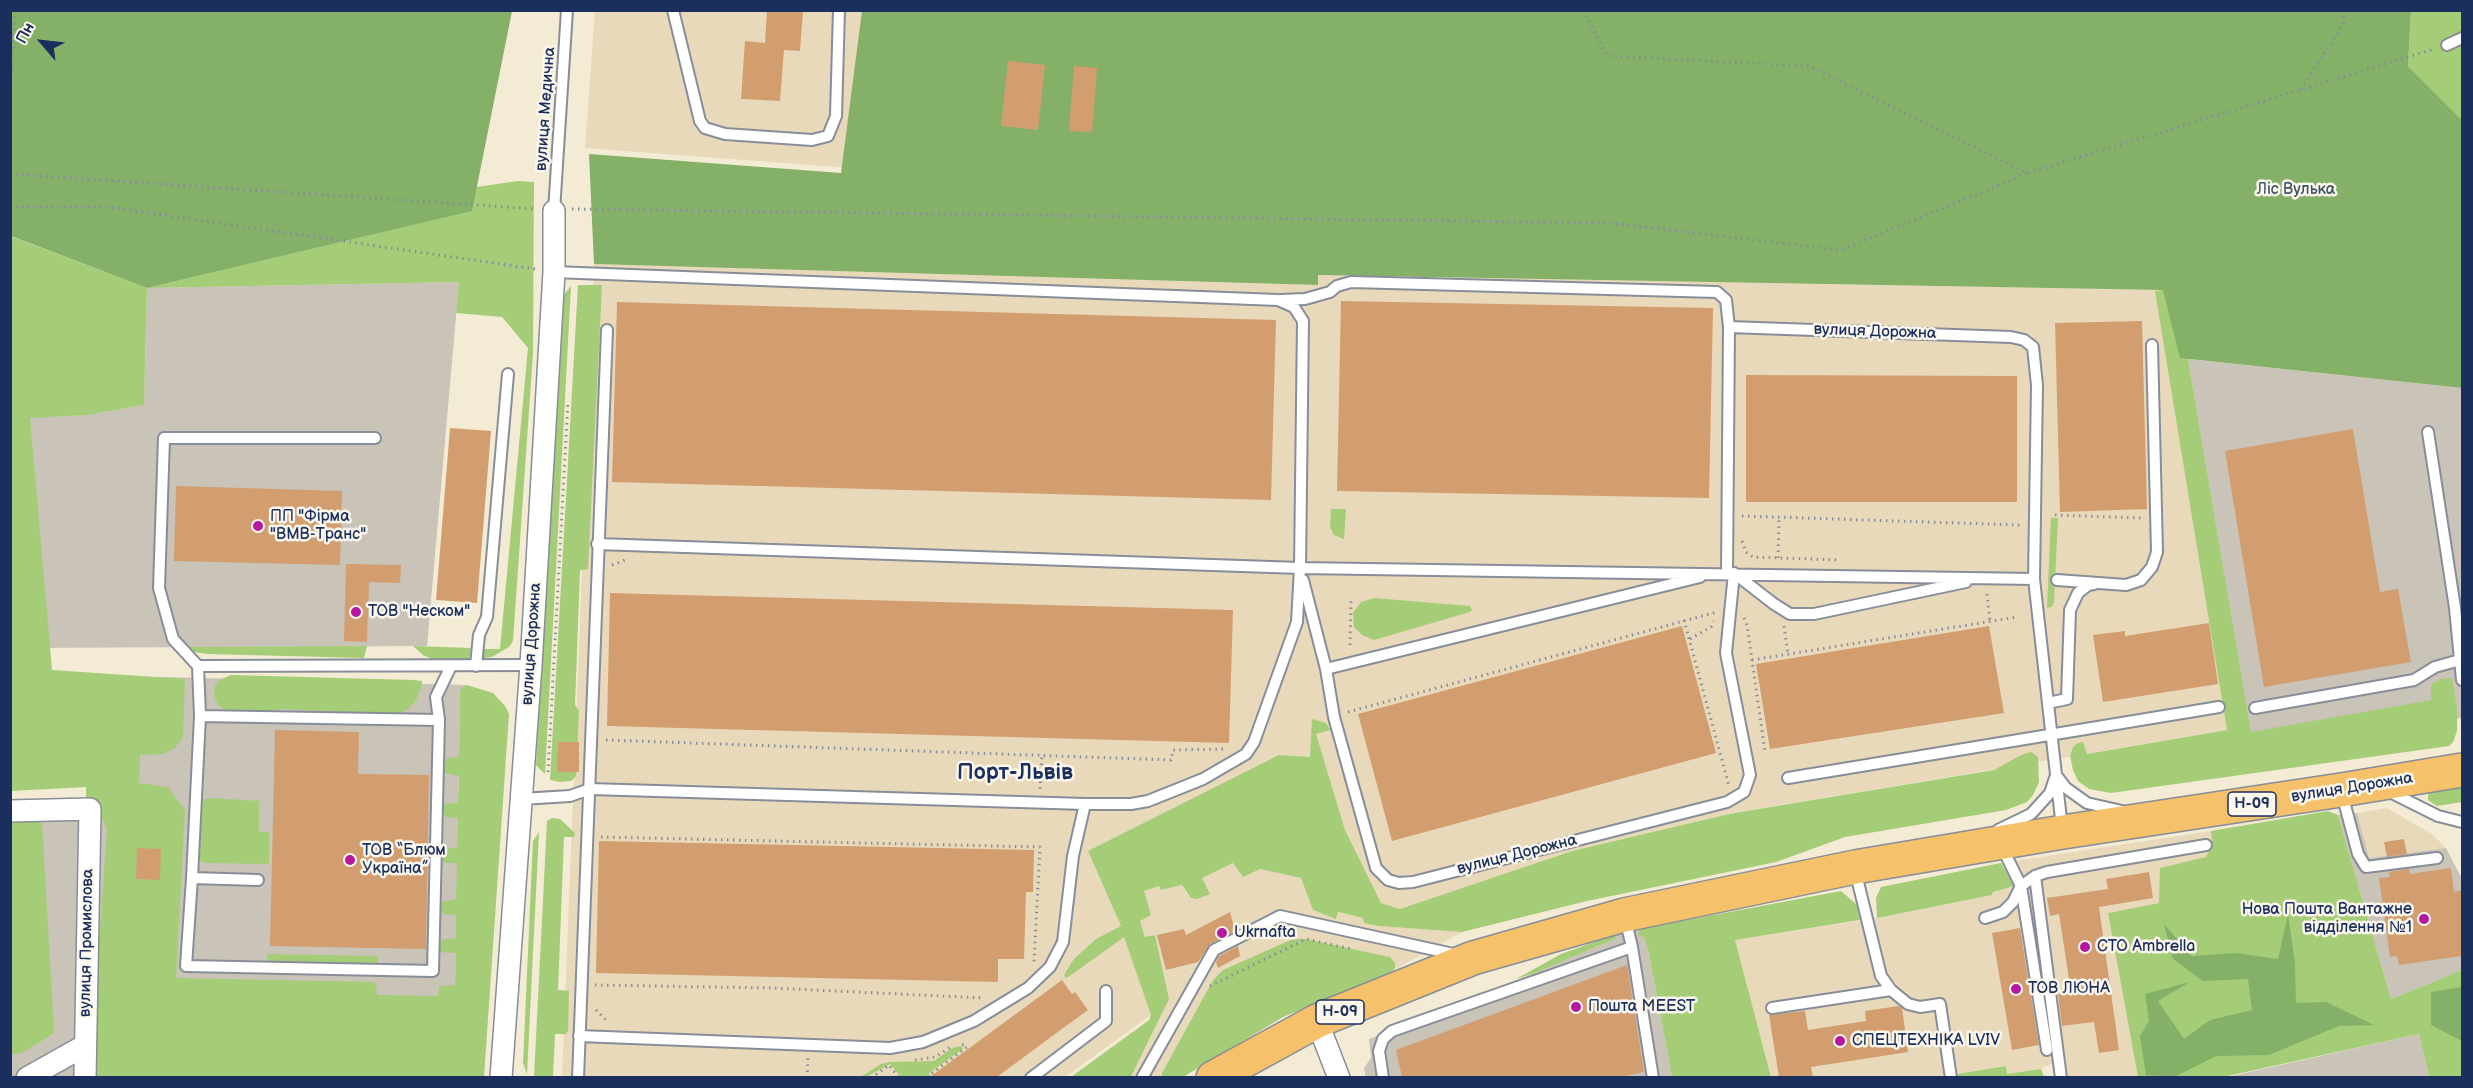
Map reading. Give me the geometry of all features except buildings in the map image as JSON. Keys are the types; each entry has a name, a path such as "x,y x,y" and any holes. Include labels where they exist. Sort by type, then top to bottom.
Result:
{"main road":[{"name":"вулиця Дорожна","path":"1213,1077 1317,1021 1473,958 1624,915 1855,867 2463,770"}],"street":[{"name":"вулиця Дорожна","path":"501,1077 531,665 554,272 554,210"},
{"name":"вулиця Промислова","path":"10,811 90,809 85,1077"},
{"path":"1317,1021 1339,1077"},
{"path":"27,1077 84,1046"}],"lane":[{"name":"вулиця Медична","path":"554,210 567,10"},
{"path":"673,10 700,122 705,128 725,134 812,140 828,136 836,116 839,10"},
{"path":"2447,45 2463,39"},
{"path":"554,272 1278,300 1305,299 1330,292 1337,285 1351,282 1707,290 1717,292 1726,300 1729,327"},
{"path":"521,799 570,796 590,789 1131,804 1156,798 1203,779 1246,754 1254,742 1297,622 1304,321 1294,307 1278,300"},
{"name":"вулиця Дорожна","path":"1300,568 1326,669 1334,717 1376,868 1388,880 1399,883 1425,879 1727,802 1744,792 1750,775 1726,653 1731,573 1729,327 2011,337 2024,340 2033,347 2037,385 2034,579 2063,832"},
{"path":"578,1077 607,330"},
{"path":"2057,580 2126,585 2141,580 2152,567 2157,552 2152,345"},
{"path":"476,666 479,635 487,617 508,374"},
{"path":"2428,432 2455,608 2463,680"},
{"path":"375,438 164,438 159,588 173,639 198,666 200,716 186,966 433,971 439,720 435,697 451,666"},
{"path":"597,544 1300,568 2034,579"},
{"path":"1326,669 1714,573"},
{"path":"1731,573 1790,614 1814,614 1982,578"},
{"path":"2048,703 2067,699 2070,610 2078,593 2088,585 2102,583"},
{"path":"2255,708 2414,680 2435,667 2460,660"},
{"path":"198,666 531,665"},
{"path":"1788,778 2219,707"},
{"path":"200,716 439,720"},
{"path":"2056,775 2066,788 2087,803 2162,818"},
{"path":"1958,850 2031,814 2050,793 2056,775"},
{"path":"2374,784 2439,816 2463,822"},
{"path":"2341,790 2358,854 2366,867 2437,858"},
{"path":"579,1036 890,1048 923,1042 974,1021 1028,988 1050,967 1063,942 1073,856 1085,804"},
{"path":"2000,844 2021,886 2047,1050"},
{"path":"1985,918 2003,912 2013,902 2021,886 2035,876 2047,872 2206,845"},
{"path":"1855,867 1881,976 1891,990 1908,1004 1920,1007 1940,1005 1951,1077"},
{"path":"2035,876 2061,1077"},
{"path":"192,878 258,880"},
{"path":"1624,915 1632,946 1653,1077"},
{"path":"1142,1077 1214,950 1280,916 1473,958"},
{"path":"1383,1077 1379,1051 1383,1039 1392,1031 1632,946"},
{"path":"1772,1008 1891,990"},
{"path":"1031,1077 1106,1021 1106,991"}],"path":[{"path":"10,96 15,10"},
{"path":"1583,10 1607,56 1808,66 2028,174"},
{"path":"2300,90 2343,25 2345,10"},
{"path":"10,174 554,210 1609,224 1841,250 2028,174 2447,45"},
{"path":"10,207 108,207 554,272"},
{"path":"2055,515 2156,518"},
{"path":"1742,516 2020,525 2019,535"},
{"path":"1778,558 1779,517"},
{"path":"1742,540 1746,552 1753,557 1846,560"},
{"path":"607,570 614,563 626,560"},
{"path":"1987,594 1990,621"},
{"path":"1350,645 1351,599"},
{"path":"1738,610 1747,625 1765,752"},
{"path":"1347,704 1348,712 1720,611 1711,627 1689,639"},
{"path":"1752,660 2017,617"},
{"path":"1684,620 1729,787"},
{"path":"1784,626 1788,654"},
{"path":"604,748 604,740 1171,760 1173,750 1227,749 1235,746"},
{"path":"1040,791 1042,755"},
{"path":"598,828 598,837 1040,847 1033,969"},
{"path":"1206,992 1209,987 1306,939 1352,949"},
{"path":"593,989 593,985 760,988 984,998"},
{"path":"594,1007 603,1018 614,1025"},
{"path":"934,1077 931,1074 967,1047 958,1043"},
{"path":"807,1077 808,1057"},
{"path":"871,1077 889,1065 899,1077"}],"shaded area":[{"path":"595,11 1158,11 1142,190 585,148"},
{"path":"594,264 1317,285 1318,275 2163,290 2227,730 1729,814 1572,851 1400,909 1381,903 1345,830 1316,735 1310,757 1088,851 1121,926 1151,1015 1065,1077 562,1078"},
{"path":"459,282 427,646 11,648 10,418 88,415 144,405 147,288"},
{"path":"2188,359 2462,388 2462,718 2253,746"},
{"path":"164,677 467,685 460,691 455,1010 111,1077 11,1077 10,802 86,800 87,680"},
{"path":"2387,808 2432,834 2446,848 2369,858 2357,813"},
{"path":"2357,813 2369,858 2446,848 2462,879 2462,970 2391,999 2338,815"},
{"path":"2211,831 2212,844 2206,857 2159,903 2108,913 2138,1077 2068,1077 2066,1065 2055,1062 2037,1071 2006,1074 2005,1066 1934,1077 1771,1077 1735,940 1871,919 1992,895 1993,892 2013,886 2001,863"},
{"name":"Ukrnafta","path":"1233,863 1301,878 1313,910 1336,918 1337,912 1364,918 1379,926 1462,932 1394,970 1395,963 1390,957 1306,939 1293,939 1213,980 1162,1073 1162,1077 1131,1078 1169,999 1155,935 1145,937 1140,920 1144,891 1159,885 1162,890 1182,885 1187,894 1202,878"},
{"name":"Пошта MEEST","path":"1639,929 1639,935 1644,937 1649,954 1672,1077 1366,1078 1364,1068 1371,1058 1369,1039 1617,938 1614,935"},
{"path":"2419,1034 2429,1077 2223,1078"}],"green space":[{"path":"10,11 512,11 472,211 147,288 11,236"},
{"name":"Ліс Вулька","path":"862,11 2411,11 2408,66 2462,120 2462,388 2180,358 2163,290 1318,275 1318,285 594,264 589,154 841,173"},
{"path":"2411,11 2462,11 2462,120 2408,66"},
{"path":"518,181 534,182 533,353 513,641 509,647 492,657 483,658 483,649 500,649 528,348 502,317 456,313 459,282 147,288 471,211 476,187"},
{"path":"10,236 147,288 144,405 88,415 30,418 52,670 185,679 183,737 175,748 163,754 140,755 139,783 168,787 185,810 176,978 373,982 376,985 377,995 438,996 439,986 455,985 456,953 440,952 439,943 443,939 456,938 456,915 444,914 439,910 441,902 456,899 457,863 445,863 441,859 443,850 457,847 458,818 445,817 441,809 445,804 458,803 459,776 444,773 442,764 448,758 459,757 460,691 467,685 493,693 509,714 484,1077 95,1077 94,1016 107,830 96,804 86,800 86,787 11,791"},
{"path":"578,285 602,285 588,569 580,570 575,705 579,711 576,776 571,781 560,782 550,780"},
{"path":"571,286 545,774 536,765 561,306 563,296"},
{"path":"2163,290 2188,359 2251,732 2431,700 2431,684 2441,679 2452,678 2457,709 2457,731 2449,746 2111,793 2089,789 2078,781 2070,756 2073,747 2078,743 2083,742 2087,754 2227,730 2155,291"},
{"path":"1331,509 1346,509 1344,539 1334,535 1330,527"},
{"path":"2051,518 2058,518 2054,602 2052,607 2047,608"},
{"path":"1374,598 1470,606 1472,610 1374,640 1362,635 1354,627 1353,613 1361,602"},
{"path":"367,646 364,658 208,654 194,652 185,647"},
{"path":"413,646 471,648 469,661 434,660 423,655"},
{"path":"231,675 413,680 422,681 422,685 415,702 405,711 386,717 282,709 257,714 229,713 218,705 214,695 215,686 220,680"},
{"path":"1312,719 1326,723 1330,730 1316,734 1345,830 1381,903 1400,909 1572,851 1729,814 1994,770 2031,752 2038,757 2039,782 2027,802 2006,810 1845,837 1776,862 1587,901 1462,932 1379,926 1364,923 1363,918 1338,912 1336,919 1313,910 1301,878 1260,869 1243,877 1233,863 1202,878 1210,894 1197,899 1191,898 1182,885 1161,890 1159,886 1144,891 1151,915 1140,921 1145,937 1155,935 1169,999 1131,1077 1071,1077 1149,1020 1151,1015 1124,937 1074,973 1066,978 1064,975 1074,959 1096,939 1121,926 1088,851 1279,755 1310,757"},
{"path":"2462,787 2462,802 2437,806 2428,800 2430,793"},
{"path":"211,798 259,801 259,832 269,832 269,864 201,861 196,854 198,804 202,800"},
{"path":"2328,811 2338,815 2391,999 2462,970 2462,1077 2429,1077 2419,1034 2223,1077 2138,1077 2108,913 2159,903 2160,868 2206,857 2212,844 2211,831"},
{"path":"552,818 560,819 575,833 574,837 564,837 558,990 569,991 568,1031 566,1034 555,1034 553,1077 534,1077 547,821"},
{"path":"42,821 54,1033 22,1053 11,1055 11,823"},
{"path":"539,832 527,1074 523,1063 533,841"},
{"path":"2001,863 2014,886 1993,892 1992,895 1877,918 1876,898 1881,887"},
{"path":"1841,891 1857,905 1860,920 1735,940 1771,1077 1672,1077 1649,954 1644,937 1639,936 1639,929"},
{"path":"2288,914 2295,964 2296,1003 2326,1002 2374,1025 2339,1026 2269,1055 2216,1056 2174,1077 2146,1075 2140,1036 2149,1021 2145,994 2190,982 2158,1001 2184,1039 2210,1020 2252,1010 2248,979 2203,981 2173,959 2164,924 2192,956 2235,953 2278,959"},
{"path":"1614,935 1617,938 1516,979 1561,954"},
{"path":"1293,939 1306,939 1390,957 1395,963 1395,968 1392,972 1283,1017 1183,1077 1162,1078 1162,1073 1213,980 1223,970"},
{"path":"267,954 377,956 378,965 267,963"},
{"path":"2462,987 2462,1041 2431,1025 2431,992"},
{"path":"961,1046 963,1049 929,1073 931,1077 901,1077 890,1064 866,1077 859,1078 881,1064 934,1061 952,1048"},
{"path":"2006,1066 2007,1074 2041,1069 2044,1077 1958,1078 1956,1074"}],"place":[{"name":"ПП \"Фірма \"ВМВ-Транс\"","path":"258,526"},
{"name":"ТОВ \"Неском\"","path":"356,612"},
{"name":"ТОВ “Блюм Україна”","path":"350,860"},
{"name":"Нова Пошта Вантажне відділення №1","path":"2424,919"},
{"name":"Ukrnafta","path":"1222,933"},
{"name":"СТО Ambrella","path":"2085,947"},
{"name":"ТОВ ЛЮНА","path":"2016,989"},
{"name":"Пошта MEEST","path":"1576,1007"},
{"name":"СПЕЦТЕХНІКА LVIV","path":"1840,1041"}],"district":[{"name":"Порт-Львів","path":"1015,773"}]}
